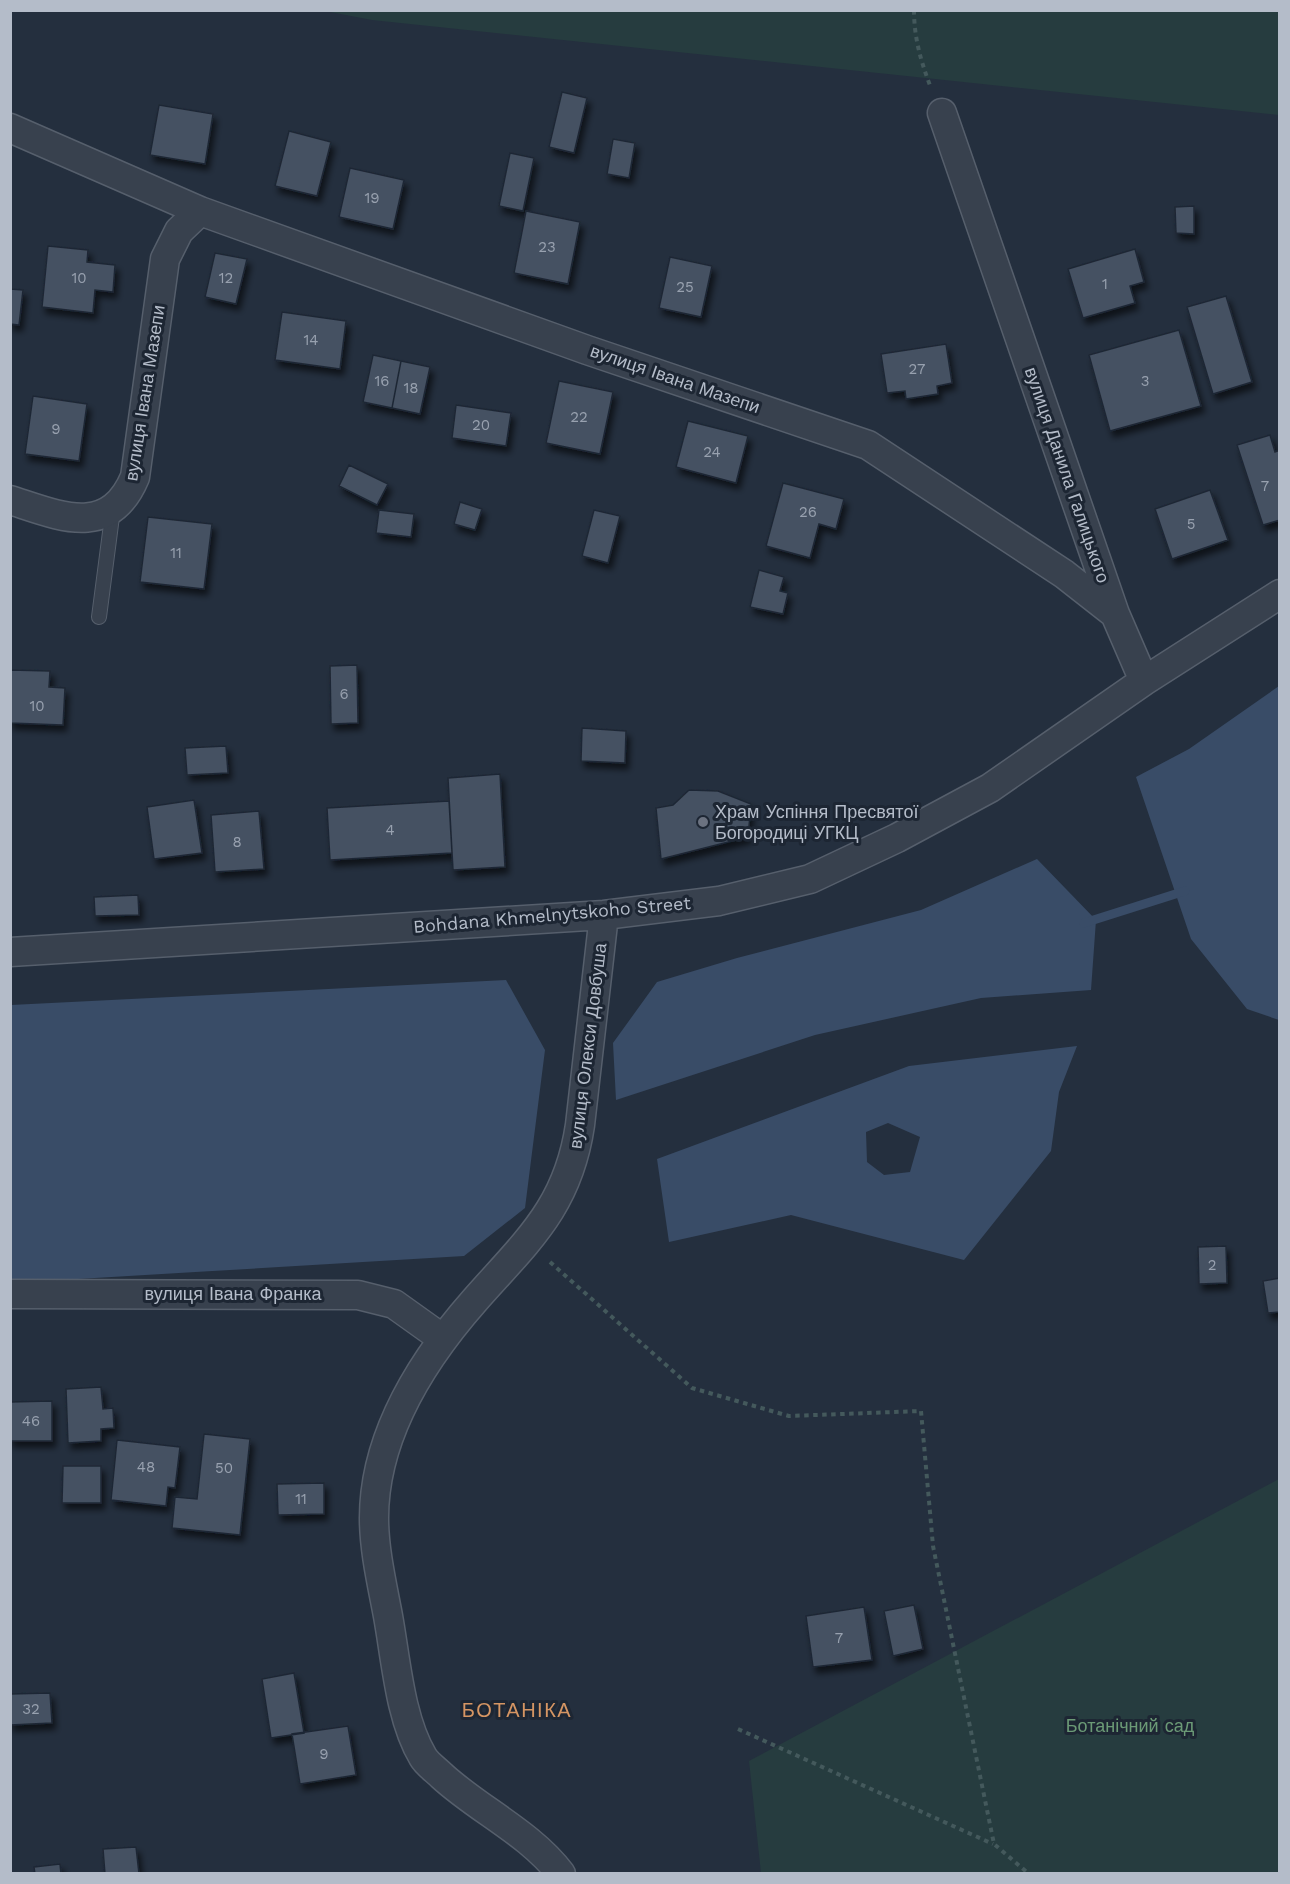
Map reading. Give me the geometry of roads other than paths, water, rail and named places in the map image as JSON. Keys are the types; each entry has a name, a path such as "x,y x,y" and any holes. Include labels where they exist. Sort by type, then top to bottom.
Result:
{"street":[{"name":"вулиця Данила Галицького","path":"942,114 1115,614 1144,681"},
{"name":"вулиця Івана Мазепи","path":"10,128 200,211 587,350 868,444 1064,574 1115,614"},
{"name":"вулиця Івана Мазепи","path":"113,509 128,496 135,477 165,259 179,231 200,211"},
{"path":"10,500 70,519 96,517 113,509"},
{"path":"1144,681 1280,594"},
{"name":"Bohdana Khmelnytskoho Street","path":"10,952 604,915 719,901 810,879 897,837 990,788 1144,681"},
{"name":"вулиця Олекси Довбуша","path":"561,1874 525,1839 452,1785 423,1759 410,1728 380,1570 374,1517 381,1468 393,1424 414,1384 443,1339 550,1214 576,1151 604,915"},
{"name":"вулиця Івана Франка","path":"10,1293 358,1296 394,1304 443,1339"}],"lane":[{"path":"99,617 113,509"}],"water":[{"path":"1279,686 1279,1020 1247,1009 1191,939 1136,777 1189,749"},
{"path":"1037,859 1096,920 1091,990 981,998 815,1035 616,1100 613,1043 657,982 737,958 921,910"},
{"path":"506,980 545,1050 525,1208 464,1256 11,1283 11,1005"},
{"path":"1077,1046 1059,1092 1051,1151 964,1260 791,1215 669,1242 657,1159 909,1066","holes":["888,1123 920,1137 910,1172 884,1175 867,1162 866,1132"]}],"waterway":[{"path":"1084,923 1185,891"}],"place":[{"name":"Храм Успіння Пресвятої Богородиці УГКЦ","path":"703,822"}],"district":[{"name":"БОТАНІКА","path":"517,1710"}],"park label":[{"name":"Ботанічний сад","path":"1130,1726"}]}
